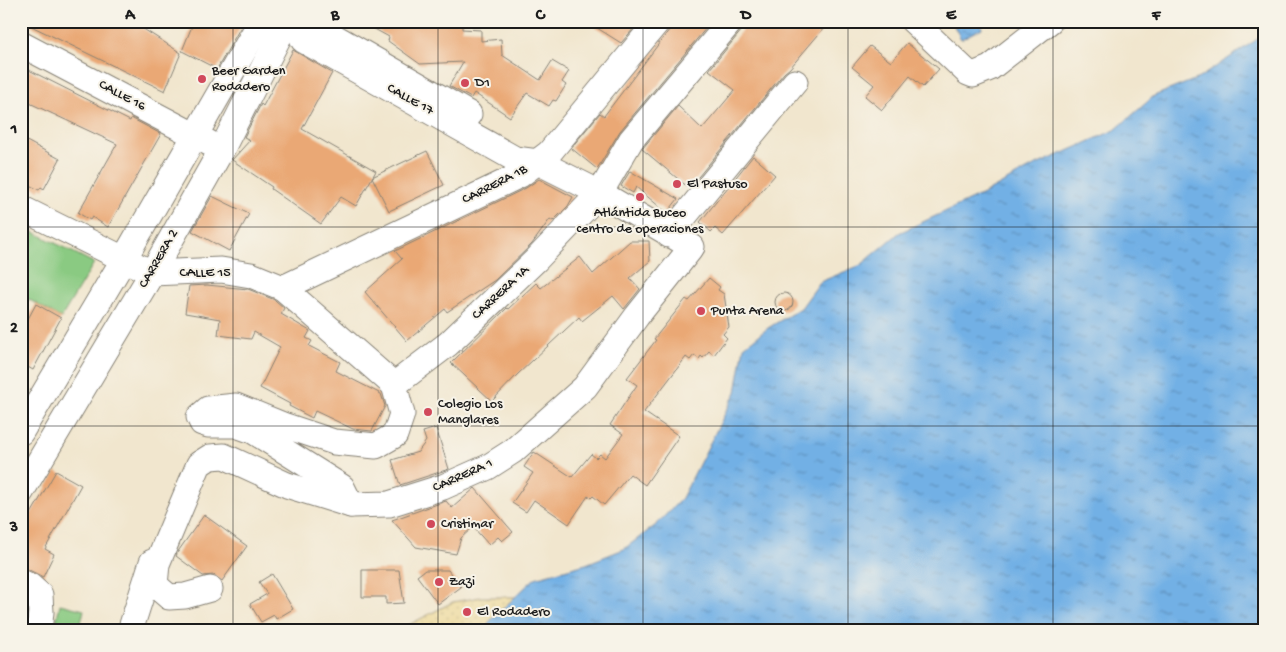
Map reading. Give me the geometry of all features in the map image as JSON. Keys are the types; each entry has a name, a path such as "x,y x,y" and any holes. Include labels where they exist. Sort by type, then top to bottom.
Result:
{"street":[{"path":"21,432 30,397 124,259 261,21"},
{"name":"CARRERA 2","path":"21,492 152,273 222,150 287,21"},
{"name":"CALLE 17","path":"295,21 303,40 395,81 524,145 538,162 600,193 692,247"},
{"name":"CALLE 17","path":"307,21 395,81"},
{"name":"CARRERA 1A","path":"394,385 448,344 536,260 600,193 631,140 731,21"},
{"path":"913,21 968,73 974,75 990,68 1050,21"},
{"name":"CARRERA 1B","path":"284,288 520,175 549,153 652,23"},
{"name":"CALLE 16","path":"21,44 222,150"},
{"path":"669,235 795,82"},
{"name":"CALLE 15","path":"21,208 152,273 221,270 251,275 284,288 394,385"},
{"name":"CARRERA 1","path":"178,513 199,464 210,457 224,456 287,485 350,505 389,504 443,487 488,467 513,451 585,387 637,316 692,247"},
{"path":"350,505 342,487 253,431 236,424 208,425 202,423 199,417 208,409 236,406 283,426 334,442 376,446 396,435 402,414 394,385"},
{"path":"178,513 157,564 155,585 169,597 185,596 210,590"},
{"path":"130,631 151,563 178,513"},
{"path":"30,588 41,612 39,631"}],"green space":[{"path":"22,226 94,263 61,318 21,295"},
{"path":"60,604 84,610 79,631 54,631"}],"sand":[{"name":"El Rodadero","path":"481,597 515,597 489,622 483,631 397,631 453,602"}],"water":[{"path":"963,21 979,21 982,28 961,39 954,26"},
{"path":"1265,34 1265,631 484,631 489,622 535,578 586,564 624,549 656,525 682,498 736,392 744,347 768,328 801,308 820,282 861,265 899,233 983,194 1034,166 1115,130 1154,96 1199,78"}],"building":[{"path":"21,21 131,21 181,53 165,91"},
{"path":"194,21 244,21 217,69 182,51"},
{"path":"360,21 462,22 462,29 481,30 481,41 501,39 502,55 540,80 552,61 569,71 562,82 566,85 556,101 553,100 549,106 527,93 510,117 474,93 471,98 449,86 463,62 420,64 388,41 389,37"},
{"path":"586,21 626,21 635,27 621,43"},
{"path":"676,21 712,21 620,131 597,169 571,148 600,113 604,116"},
{"path":"745,21 830,21 784,73 689,188 642,149 678,106 702,129 735,90 709,70 742,30"},
{"path":"907,43 939,69 923,87 910,76 882,110 865,96 874,85 852,67 870,46 891,62"},
{"path":"293,50 332,73 302,129 376,171 356,206 341,197 321,224 232,160 250,140 244,137"},
{"path":"21,66 130,121 131,118 161,134 108,227 92,217 90,220 78,213 117,144 21,99"},
{"path":"21,138 60,159 44,189 41,187 39,190 21,181"},
{"path":"427,151 444,185 389,211 372,177"},
{"path":"753,156 775,175 723,235 715,228 711,232 700,222"},
{"path":"630,171 678,199 667,213 636,187 633,193 621,186"},
{"path":"539,179 573,197 568,206 553,221 550,219 532,244 495,280 447,312 445,309 407,341 365,292 402,259 395,251 526,188"},
{"path":"212,196 249,214 229,251 192,231"},
{"path":"630,241 649,241 650,261 630,278 640,289 624,309 613,296 582,321 579,317 492,401 451,363 507,308 536,283 541,288 580,257 593,274"},
{"path":"709,278 720,287 718,290 724,294 729,327 723,334 727,338 714,355 709,351 703,358 701,356 699,359 694,355 690,360 686,357 644,412 679,436 645,485 630,474 604,505 593,496 591,498 588,496 569,524 534,500 526,512 512,503 533,473 524,467 534,452 572,477 591,454 596,458 600,454 605,458 623,434 610,425 637,385 627,378 656,340 654,339 686,299 689,301"},
{"path":"207,285 248,289 275,300 284,308 281,314 310,331 306,338 312,341 309,346 340,362 336,371 381,394 385,406 372,431 353,429 315,411 312,418 260,388 280,347 254,332 251,339 218,335 220,319 185,313 189,286"},
{"path":"784,293 790,296 793,302 790,308 784,311 778,308 775,302 778,296"},
{"path":"36,304 61,318 33,370 21,363 21,332"},
{"path":"436,428 449,469 400,485 392,460 418,452 426,441 423,432"},
{"path":"56,471 81,485 45,549 54,554 43,577 21,568 21,531"},
{"name":"Cristimar","path":"475,488 513,532 502,541 498,537 489,545 473,527 461,538 456,554 416,547 392,520 446,501 452,508"},
{"path":"204,515 247,546 222,581 214,575 203,576 176,556"},
{"path":"362,570 399,570 404,603 386,604 386,597 362,597"},
{"name":"Zazi","path":"425,570 448,570 461,587 438,604 417,576"},
{"path":"272,574 293,609 276,619 274,615 261,622 250,604 267,594 259,582"}],"place":[{"name":"Beer Garden Rodadero","path":"202,79"},
{"name":"D1","path":"465,83"},
{"name":"El Pastuso","path":"677,184"},
{"name":"Atlántida Buceo centro de operaciones","path":"640,197"},
{"name":"Punta Arena","path":"701,311"},
{"name":"Colegio Los Manglares","path":"428,412"},
{"name":"Cristimar","path":"431,524"},
{"name":"Zazi","path":"439,582"},
{"name":"El Rodadero","path":"467,612"}]}
